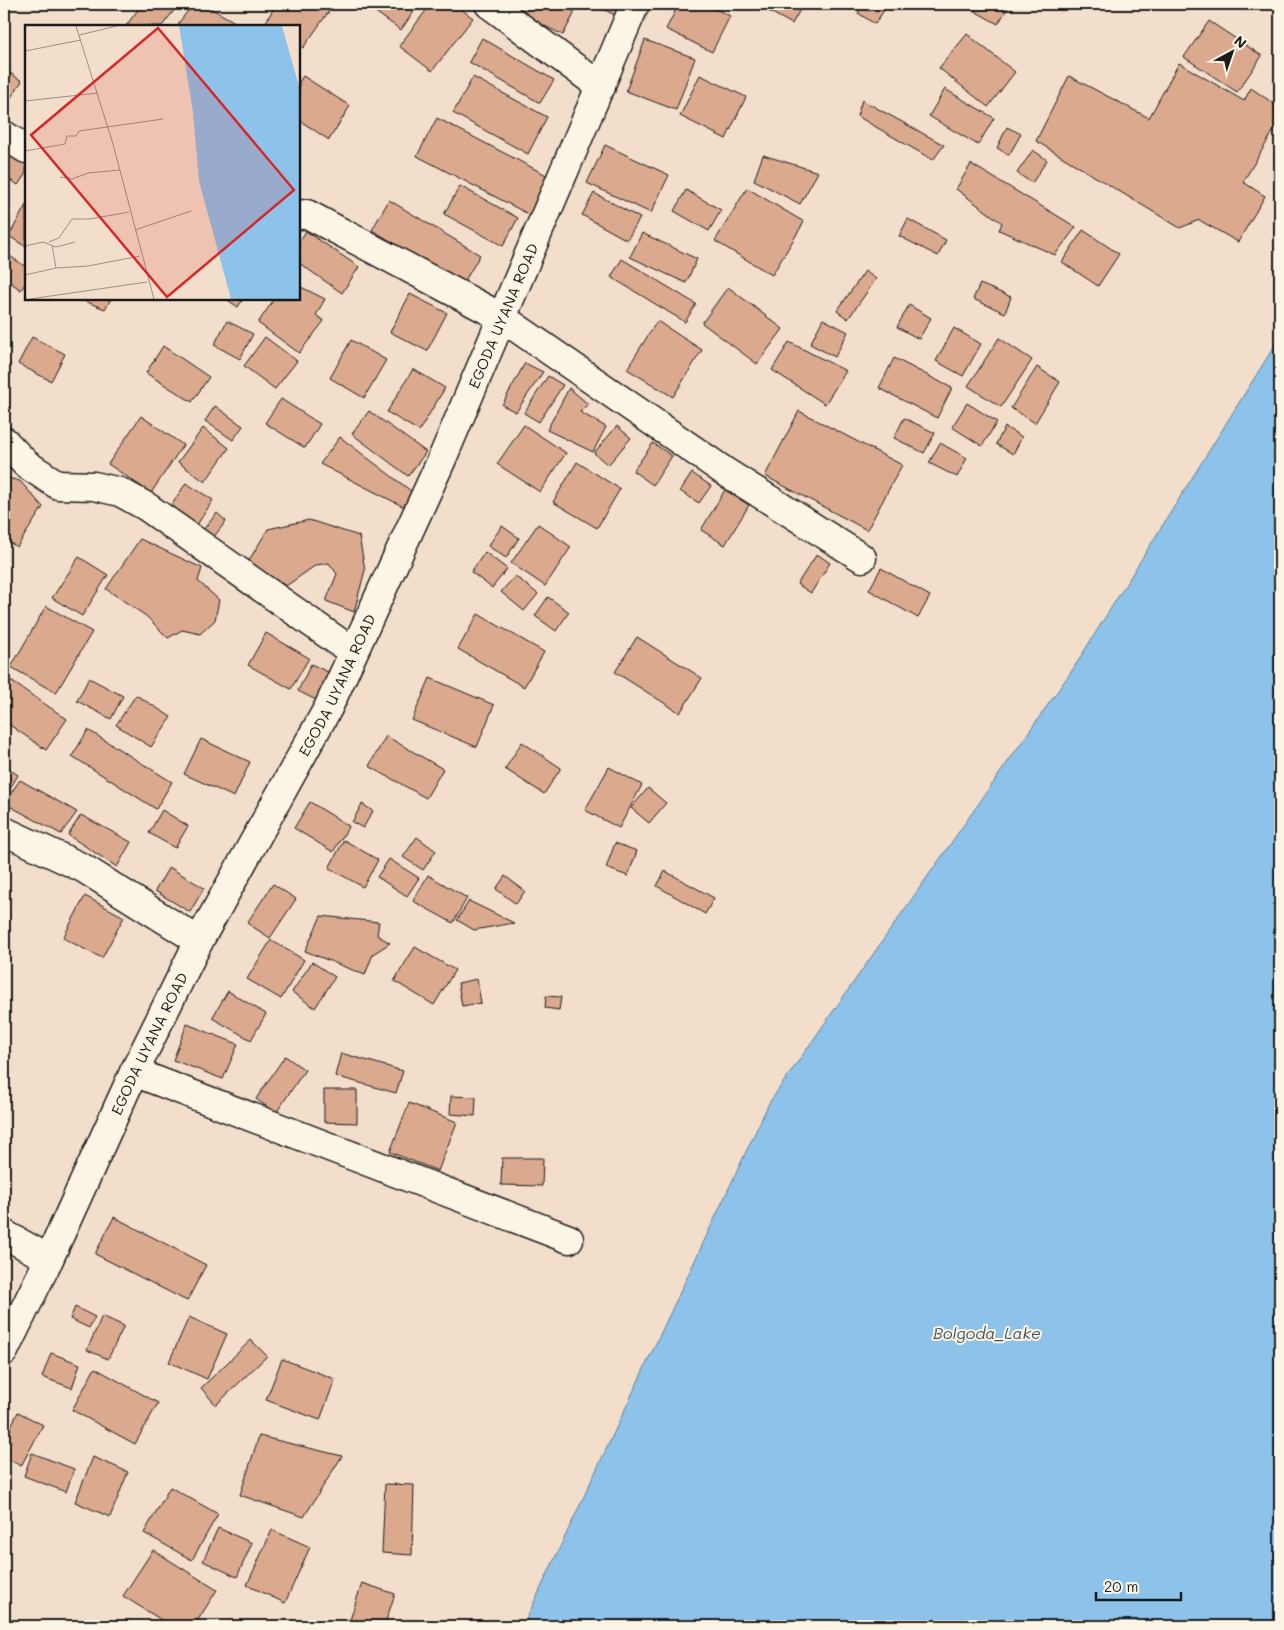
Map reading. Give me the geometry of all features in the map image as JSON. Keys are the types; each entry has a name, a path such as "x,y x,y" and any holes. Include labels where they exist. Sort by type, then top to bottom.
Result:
{"street":[{"path":"489,4 601,87"},
{"name":"EGODA UYANA ROAD","path":"4,1351 49,1258 134,1072 199,941 328,708 442,459 635,4"},
{"path":"4,135 25,148"},
{"path":"300,215 307,214 501,317 724,472 862,558"},
{"path":"4,441 26,464 58,485 94,486 120,492 147,507 353,652"},
{"path":"4,831 83,868 199,941"},
{"path":"134,1072 569,1239"},
{"path":"4,1234 49,1258"}],"water":[{"name":"Bolgoda_Lake","path":"1280,337 1280,1626 523,1626 769,1103 1073,669"}],"building":[{"path":"142,4 179,4 163,25 127,25"},
{"path":"193,4 203,4 240,25 180,25 178,24"},
{"path":"276,4 334,4 303,48 300,46 300,25 270,25 266,22"},
{"path":"364,4 419,4 401,30"},
{"path":"431,4 454,4 473,18 432,71 399,46"},
{"path":"500,4 559,4 575,12 563,35"},
{"path":"592,4 620,4 615,15"},
{"path":"679,4 705,4 730,16 712,52 666,29"},
{"path":"756,4 803,4 792,24"},
{"path":"841,4 855,4 851,10"},
{"path":"864,4 888,4 875,24 858,13"},
{"path":"962,4 1010,4 998,24"},
{"path":"1073,4 1089,4 1085,11"},
{"path":"1209,21 1262,56 1237,92 1184,57"},
{"path":"967,34 1015,72 988,107 939,68"},
{"path":"482,38 554,80 540,103 469,62"},
{"path":"645,40 695,58 676,110 626,91"},
{"path":"1179,63 1244,101 1251,88 1280,108 1280,120 1243,182 1265,196 1238,242 1199,220 1180,228 1036,141 1069,76 1149,118"},
{"path":"4,69 22,81 4,108"},
{"path":"700,75 746,97 726,139 680,116"},
{"path":"303,76 350,106 329,140 300,121 300,80"},
{"path":"473,77 547,117 528,154 453,113"},
{"path":"945,89 994,118 978,145 929,116"},
{"path":"862,100 944,145 933,160 857,116"},
{"path":"437,118 550,177 530,215 417,156"},
{"path":"1007,127 1021,134 1009,155 997,148"},
{"path":"4,144 25,157 25,174 18,185 4,176"},
{"path":"605,145 669,175 651,213 587,183"},
{"path":"1033,150 1047,160 1032,183 1017,173"},
{"path":"763,155 818,172 800,204 754,180"},
{"path":"971,164 1076,227 1055,255 999,230 1002,223 956,189"},
{"path":"460,186 518,218 503,246 444,214"},
{"path":"747,188 804,222 772,275 715,241"},
{"path":"686,190 721,210 709,231 674,211"},
{"path":"4,192 9,195 4,204"},
{"path":"594,193 640,218 627,240 582,215"},
{"path":"389,200 480,255 463,284 372,230"},
{"path":"25,207 25,246 9,236"},
{"path":"908,219 946,240 938,256 899,236"},
{"path":"1083,230 1119,254 1098,286 1062,262"},
{"path":"306,231 359,267 342,293 300,264 300,240"},
{"path":"642,233 697,259 686,283 630,257"},
{"path":"4,252 25,266 25,284 21,290 4,278"},
{"path":"622,259 696,304 685,322 611,277"},
{"path":"865,271 876,279 848,319 837,311"},
{"path":"980,284 1011,297 1005,313 973,299"},
{"path":"300,286 325,299 316,315 324,321 299,353 258,323 273,300 300,300"},
{"path":"728,287 783,329 757,364 702,323"},
{"path":"410,294 447,313 427,351 390,332"},
{"path":"82,300 110,300 105,309"},
{"path":"228,300 242,300 238,307"},
{"path":"909,305 931,318 919,339 897,327"},
{"path":"823,319 848,332 835,357 810,344"},
{"path":"227,321 253,334 240,359 214,345"},
{"path":"657,321 702,350 673,397 627,369"},
{"path":"954,328 981,344 963,376 936,361"},
{"path":"32,337 65,354 51,381 18,364"},
{"path":"265,337 297,361 275,389 244,366"},
{"path":"999,338 1032,360 1001,407 968,386"},
{"path":"351,340 386,360 364,398 330,378"},
{"path":"789,342 846,371 825,404 772,370"},
{"path":"163,346 209,377 192,402 146,373"},
{"path":"894,358 952,388 937,418 879,388"},
{"path":"4,361 10,364 4,375"},
{"path":"525,363 543,372 516,412 502,405"},
{"path":"1037,367 1060,382 1035,423 1011,408"},
{"path":"413,369 445,388 419,431 387,412"},
{"path":"548,376 563,385 539,422 524,413"},
{"path":"569,388 588,404 580,412 606,427 593,452 547,430"},
{"path":"281,399 320,424 305,448 265,423"},
{"path":"967,403 997,422 982,446 952,427"},
{"path":"215,406 243,426 233,440 205,421"},
{"path":"369,411 426,452 408,476 352,434"},
{"path":"799,411 902,465 867,530 765,476"},
{"path":"141,416 183,445 151,493 108,464"},
{"path":"904,418 935,433 924,453 894,438"},
{"path":"524,425 566,453 540,492 497,464"},
{"path":"617,426 631,438 608,465 594,453"},
{"path":"1005,427 1022,437 1013,454 996,444"},
{"path":"203,428 229,448 205,482 178,462"},
{"path":"340,437 415,494 408,509 320,464"},
{"path":"653,443 672,456 653,485 633,471"},
{"path":"940,443 967,458 957,477 929,463"},
{"path":"577,462 620,489 597,528 553,502"},
{"path":"692,473 711,486 699,503 680,491"},
{"path":"4,477 20,481 43,507 17,547 4,539"},
{"path":"186,483 213,500 195,528 168,511"},
{"path":"725,490 749,505 725,545 701,530"},
{"path":"217,513 226,521 213,538 203,530"},
{"path":"309,520 359,536 365,570 354,612 326,601 337,574 329,563 316,565 286,586 248,562 268,529"},
{"path":"538,524 571,547 545,586 511,563"},
{"path":"502,526 519,538 506,558 488,546"},
{"path":"140,539 202,568 198,581 219,600 215,620 200,634 182,630 168,638 146,616 106,589"},
{"path":"485,552 507,569 492,588 471,572"},
{"path":"817,554 830,563 811,593 797,584"},
{"path":"79,557 108,575 82,616 52,598"},
{"path":"881,568 930,596 918,618 869,590"},
{"path":"515,576 538,594 524,611 501,592"},
{"path":"4,593 10,598 4,607"},
{"path":"548,597 569,612 556,631 535,616"},
{"path":"46,606 92,632 56,693 11,667"},
{"path":"478,614 544,652 524,687 458,649"},
{"path":"266,633 309,658 291,689 248,665"},
{"path":"637,637 702,678 680,713 615,672"},
{"path":"311,664 332,674 318,701 298,691"},
{"path":"89,678 123,696 111,719 77,701"},
{"path":"430,678 494,705 477,747 412,720"},
{"path":"11,681 67,719 46,750 4,721 4,692"},
{"path":"136,695 171,717 151,747 116,725"},
{"path":"88,730 172,782 156,809 72,756"},
{"path":"386,736 443,769 426,798 369,766"},
{"path":"201,739 250,762 234,797 184,774"},
{"path":"522,742 561,768 544,794 505,769"},
{"path":"4,766 18,775 4,799"},
{"path":"609,767 642,785 619,828 585,810"},
{"path":"20,780 77,812 61,834 4,803"},
{"path":"648,788 666,803 649,823 631,808"},
{"path":"310,802 349,826 333,852 294,828"},
{"path":"362,804 373,811 363,828 352,822"},
{"path":"162,810 188,826 175,848 149,833"},
{"path":"81,815 131,842 117,867 68,835"},
{"path":"417,837 436,851 423,870 403,857"},
{"path":"344,840 378,860 363,887 329,868"},
{"path":"615,843 637,851 628,876 606,868"},
{"path":"389,859 419,878 407,896 377,877"},
{"path":"169,867 204,888 190,912 155,891"},
{"path":"665,871 714,898 705,914 657,886"},
{"path":"428,875 467,898 453,923 413,901"},
{"path":"505,876 525,891 516,904 496,889"},
{"path":"273,884 296,899 270,938 247,923"},
{"path":"85,896 124,917 102,958 63,938"},
{"path":"469,901 514,923 474,930 457,920"},
{"path":"321,916 379,922 377,935 390,943 373,954 365,975 305,951"},
{"path":"271,940 304,960 281,999 247,979"},
{"path":"415,947 455,970 434,1005 394,981"},
{"path":"312,962 335,977 315,1008 292,992"},
{"path":"477,979 481,1003 462,1006 458,983"},
{"path":"228,991 266,1014 251,1040 212,1018"},
{"path":"546,996 561,997 559,1010 545,1008"},
{"path":"187,1024 238,1044 223,1079 173,1060"},
{"path":"341,1053 403,1071 396,1093 335,1076"},
{"path":"285,1056 305,1070 276,1113 256,1099"},
{"path":"324,1090 357,1090 357,1123 324,1122"},
{"path":"451,1096 476,1097 475,1116 450,1114"},
{"path":"409,1103 457,1122 438,1171 390,1152"},
{"path":"502,1158 543,1158 542,1186 501,1185"},
{"path":"114,1217 206,1265 187,1301 95,1254"},
{"path":"75,1307 95,1317 89,1328 70,1319"},
{"path":"102,1316 124,1326 108,1359 87,1350"},
{"path":"189,1317 227,1334 207,1379 169,1362"},
{"path":"251,1340 267,1356 216,1405 201,1388"},
{"path":"51,1353 80,1364 72,1388 42,1377"},
{"path":"282,1359 335,1379 320,1420 266,1400"},
{"path":"95,1368 158,1403 135,1444 72,1410"},
{"path":"18,1412 43,1425 21,1466 4,1457 4,1440"},
{"path":"259,1436 342,1456 304,1517 240,1495"},
{"path":"32,1453 74,1469 66,1492 24,1476"},
{"path":"93,1457 128,1472 110,1517 75,1502"},
{"path":"385,1484 414,1485 412,1555 382,1553"},
{"path":"170,1487 218,1514 192,1560 144,1533"},
{"path":"218,1528 252,1543 237,1577 203,1561"},
{"path":"272,1530 310,1547 285,1603 247,1585"},
{"path":"153,1550 217,1590 194,1626 171,1626 123,1596"},
{"path":"362,1583 395,1594 384,1626 348,1626"}]}
